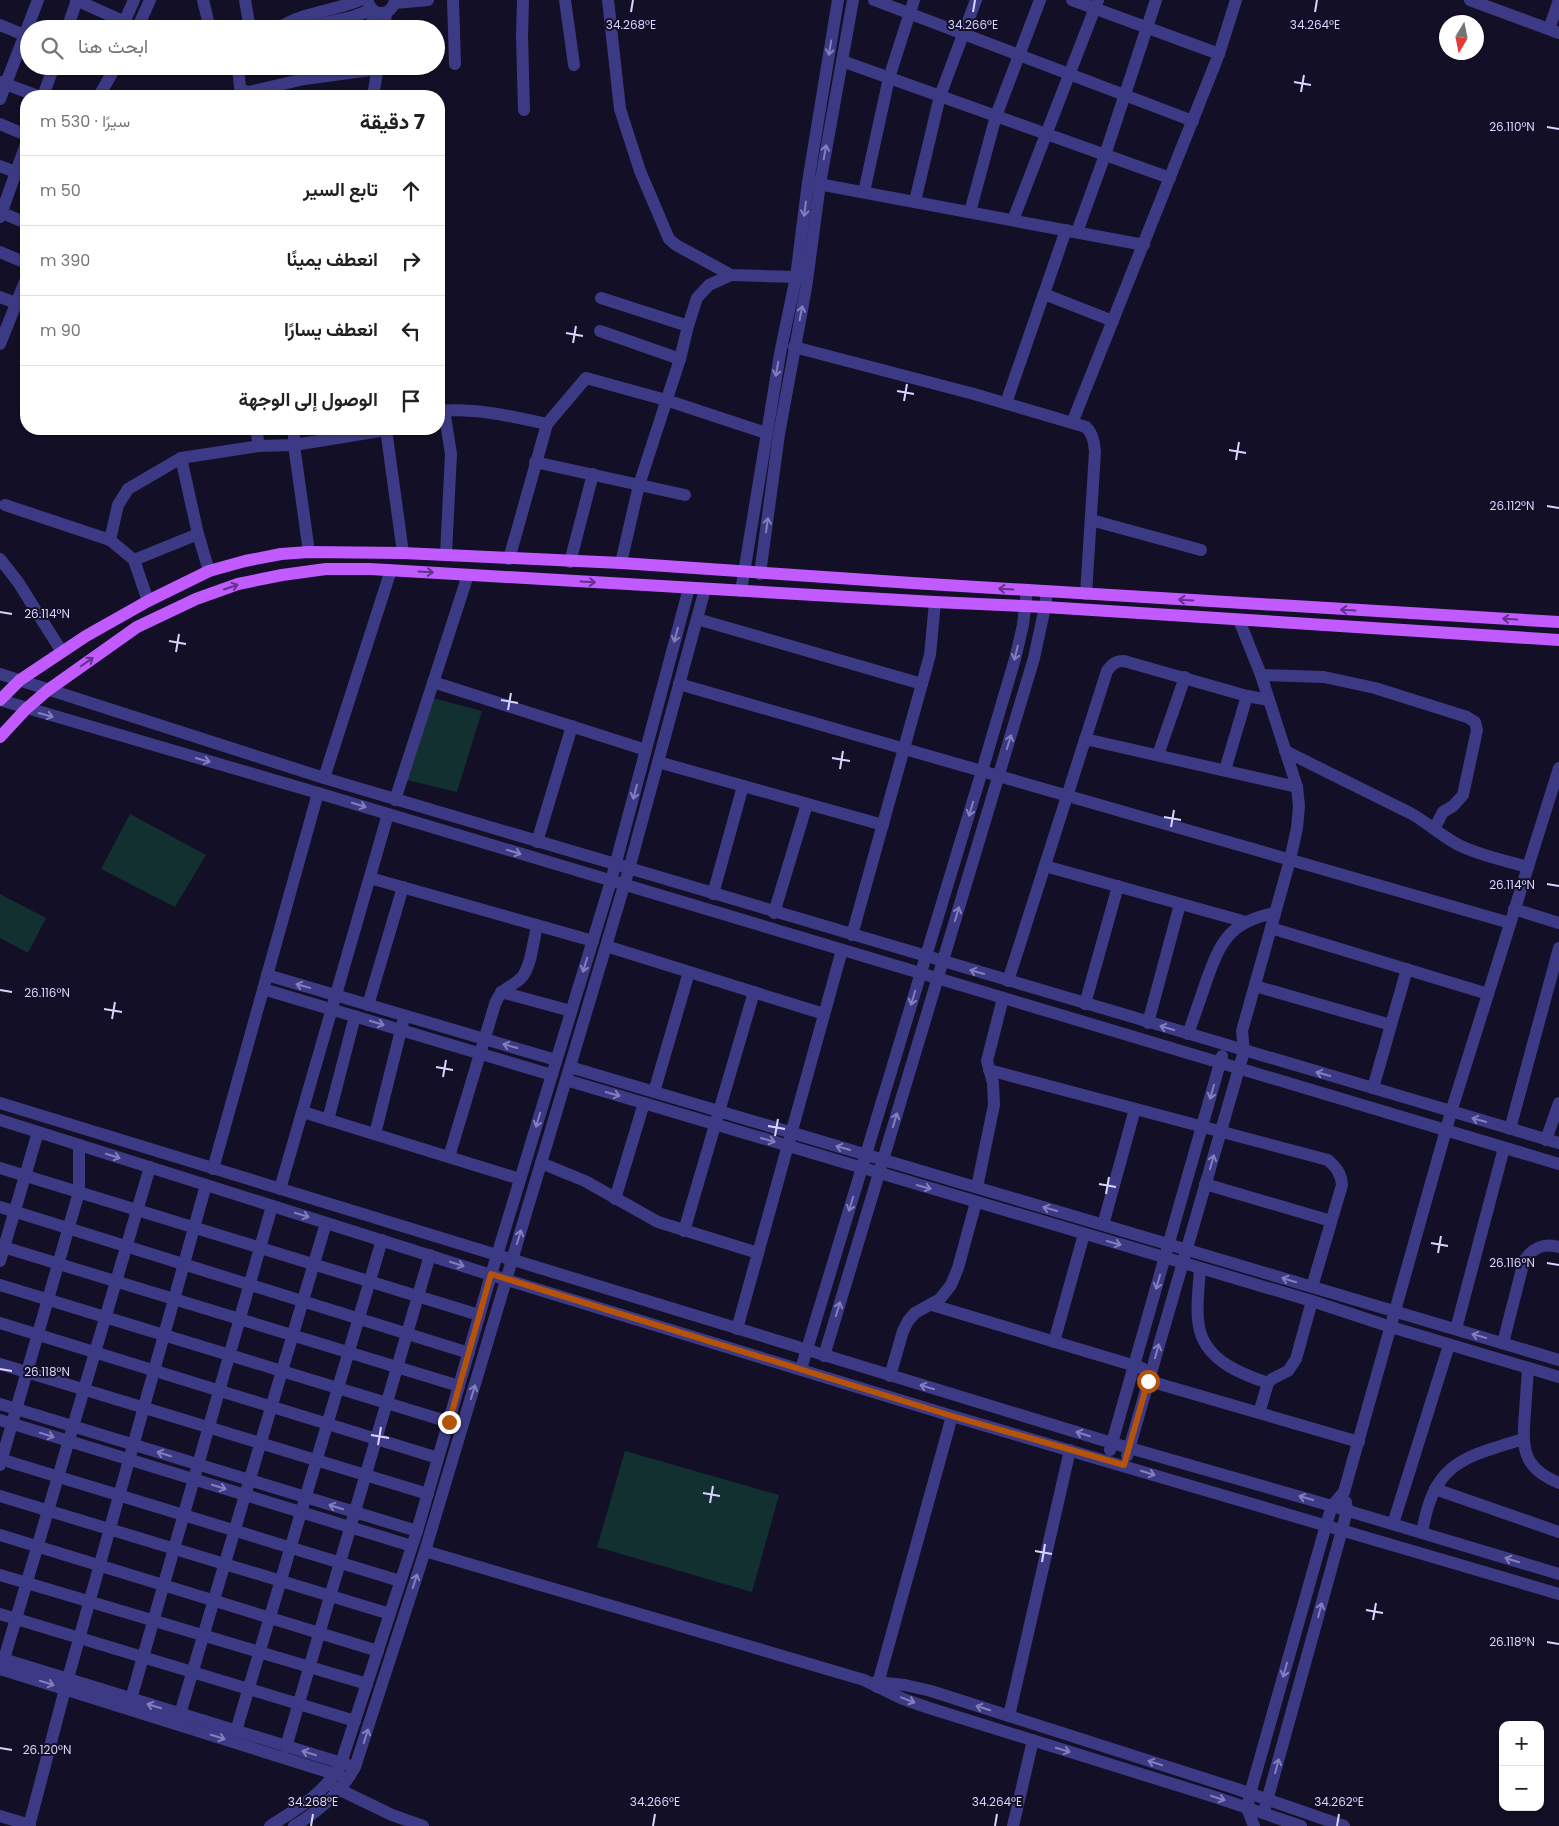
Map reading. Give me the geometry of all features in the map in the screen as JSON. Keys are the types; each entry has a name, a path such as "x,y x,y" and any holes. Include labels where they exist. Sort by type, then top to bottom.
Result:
{"main road":[{"path":"0,700 20,680 86,636 209,571 244,561 281,554 309,552 446,554 509,559 621,563 760,574 1559,622"},
{"path":"0,738 26,709 48,690 137,627 196,599 238,584 282,574 326,570 391,570 936,602 1045,606 1559,640"}],"street":[{"path":"32,20 38,0"},
{"path":"70,20 76,0 114,20"},
{"path":"125,20 134,0"},
{"path":"141,20 150,0"},
{"path":"203,0 208,20"},
{"path":"244,0 248,20"},
{"path":"292,20 321,6 348,5 360,0"},
{"path":"338,20 352,17 381,6 428,0"},
{"path":"453,0 455,64"},
{"path":"523,0 524,110"},
{"path":"565,0 574,65"},
{"path":"608,0 620,109 640,171 665,231 669,239 676,245 730,275"},
{"path":"760,574 779,434 806,288 814,183 838,0"},
{"path":"741,591 780,354 814,183 842,61 853,0"},
{"path":"874,0 1193,121"},
{"path":"864,192 889,78 914,0"},
{"path":"915,201 940,96 976,0"},
{"path":"970,212 996,116 1040,0"},
{"path":"1072,0 1097,4 1147,27 1219,54"},
{"path":"1006,403 1044,294 1105,155 1156,0"},
{"path":"1072,423 1219,54 1236,0"},
{"path":"1470,0 1488,3 1554,31 1559,0"},
{"path":"1013,220 1097,4"},
{"path":"375,20 381,6"},
{"path":"381,6 383,20"},
{"path":"0,25 20,33"},
{"path":"0,98 3,83 20,50"},
{"path":"842,61 1170,178"},
{"path":"46,90 51,75"},
{"path":"102,90 111,75"},
{"path":"239,75 240,88 242,90"},
{"path":"303,75 304,80"},
{"path":"258,90 334,75"},
{"path":"374,90 375,75"},
{"path":"3,83 22,90"},
{"path":"0,124 20,132"},
{"path":"0,166 20,174"},
{"path":"20,176 1,214 20,221"},
{"path":"814,183 1144,245"},
{"path":"0,252 20,260"},
{"path":"621,563 639,484 680,359 697,298 710,284 730,275 796,277"},
{"path":"0,342 20,293"},
{"path":"1044,294 1113,321"},
{"path":"0,297 16,303"},
{"path":"601,298 688,326"},
{"path":"600,331 680,359"},
{"path":"794,348 1006,403 1086,426 1094,438 1095,452 1086,594"},
{"path":"509,559 547,424 586,378 666,400 766,433"},
{"path":"445,410 503,414 547,424"},
{"path":"445,425 451,454 446,554"},
{"path":"257,435 259,446"},
{"path":"294,435 309,552"},
{"path":"110,540 118,505 128,490 181,458 259,446 294,445 355,435"},
{"path":"387,435 403,553"},
{"path":"181,458 198,534 209,571"},
{"path":"535,462 686,495"},
{"path":"570,562 593,474"},
{"path":"5,505 110,540 134,560 148,602"},
{"path":"1091,520 1201,550"},
{"path":"134,560 198,534"},
{"path":"0,559 18,582 62,652"},
{"path":"324,778 391,570"},
{"path":"394,800 468,575"},
{"path":"294,1826 329,1801 412,1546 491,1274 611,881 689,588"},
{"path":"270,1826 352,1773 425,1551 542,1163 629,869 705,589"},
{"path":"801,1369 1015,659 1027,590"},
{"path":"824,1356 1034,658 1047,592"},
{"path":"852,935 930,655 936,602"},
{"path":"696,620 922,684"},
{"path":"1124,1465 1244,1050 1242,1031 1290,860 1297,828 1299,806 1297,786 1261,674 1239,620"},
{"path":"1008,981 1107,671 1114,663 1124,661 1247,696 1269,700"},
{"path":"0,674 394,800 1553,1142 1559,1103"},
{"path":"1261,674 1324,677 1375,688 1467,717 1474,722 1477,730 1476,742 1463,796 1453,806 1442,812 1434,828"},
{"path":"1158,755 1185,677"},
{"path":"433,682 646,750"},
{"path":"679,684 1510,923"},
{"path":"1225,770 1247,696"},
{"path":"0,700 318,793 1559,1164"},
{"path":"537,842 572,726"},
{"path":"1085,739 1297,786"},
{"path":"1285,751 1410,812 1448,839 1463,847 1528,867"},
{"path":"658,762 883,825"},
{"path":"1344,1492 1347,1510 1342,1530 1267,1800 1263,1813 1254,1824 1247,1808 1250,1794 1326,1525 1332,1506 1344,1492 1451,1112 1559,768"},
{"path":"713,894 743,786"},
{"path":"213,1169 318,793"},
{"path":"774,912 807,804"},
{"path":"280,1189 388,814"},
{"path":"1045,866 1246,922"},
{"path":"370,878 593,941"},
{"path":"1085,1004 1118,886"},
{"path":"368,1005 403,887"},
{"path":"1148,1023 1180,904"},
{"path":"1514,909 1559,923"},
{"path":"1188,1034 1219,948 1230,933 1246,922 1260,916 1275,913"},
{"path":"449,1157 495,1004 501,992 520,979 525,972 537,925"},
{"path":"1271,928 1488,994"},
{"path":"606,946 824,1014"},
{"path":"1510,1129 1559,948"},
{"path":"737,1329 842,950"},
{"path":"1373,1088 1407,969"},
{"path":"654,1092 689,972"},
{"path":"267,976 556,1060"},
{"path":"1255,986 1391,1025"},
{"path":"263,989 552,1076"},
{"path":"501,992 571,1011"},
{"path":"684,1231 754,992"},
{"path":"977,1187 994,1105 993,1083 987,1061 1004,998"},
{"path":"328,1120 355,1016"},
{"path":"375,1134 405,1016"},
{"path":"1107,1460 1225,1045 1242,1031"},
{"path":"570,1067 1559,1360"},
{"path":"989,1070 1328,1160 1336,1167 1341,1176 1342,1185 1312,1287"},
{"path":"566,1080 1312,1301 1449,1345 1559,1377"},
{"path":"0,1103 890,1376 1559,1574"},
{"path":"615,1198 644,1103"},
{"path":"1103,1225 1135,1109"},
{"path":"303,1112 520,1179"},
{"path":"0,1120 507,1280 952,1416 1559,1594"},
{"path":"0,1261 2,1246 15,1211 38,1132"},
{"path":"79,1145 79,1192 16,1409 6,1422 1,1461 120,1495 400,1582"},
{"path":"1456,1329 1504,1148"},
{"path":"542,1163 585,1182 658,1222 758,1253"},
{"path":"150,1167 38,1547 1,1662 352,1773"},
{"path":"0,1168 479,1315"},
{"path":"1205,1184 1332,1220"},
{"path":"0,1816 29,1826 206,1185"},
{"path":"890,1376 908,1321 915,1314 940,1299 951,1285 958,1268 976,1202"},
{"path":"131,1698 272,1206"},
{"path":"0,1207 469,1353"},
{"path":"180,1714 326,1223"},
{"path":"1054,1342 1084,1234"},
{"path":"236,1731 382,1240"},
{"path":"1503,1343 1524,1261 1534,1249 1550,1245 1559,1247"},
{"path":"2,1246 459,1386"},
{"path":"286,1747 430,1255"},
{"path":"1200,1268 1198,1318 1199,1330 1204,1341 1221,1361 1252,1378 1268,1383"},
{"path":"0,1286 449,1422"},
{"path":"1259,1413 1268,1383 1293,1366 1312,1301"},
{"path":"932,1305 1134,1366 1150,1376 1259,1413 1359,1442"},
{"path":"0,1323 438,1458"},
{"path":"1393,1524 1449,1345"},
{"path":"0,1364 428,1494"},
{"path":"1528,1369 1523,1439 1526,1453 1534,1467 1545,1477 1559,1483"},
{"path":"0,1404 416,1531"},
{"path":"878,1684 952,1416"},
{"path":"6,1422 412,1546"},
{"path":"1422,1533 1426,1510 1435,1489 1443,1476 1460,1460 1523,1439"},
{"path":"1009,1716 1070,1450"},
{"path":"1435,1489 1559,1532"},
{"path":"0,1496 390,1614"},
{"path":"0,1535 378,1651"},
{"path":"425,1551 878,1684 929,1708 1301,1826"},
{"path":"0,1574 367,1684"},
{"path":"0,1614 355,1721"},
{"path":"67,1684 131,1698 286,1747 339,1769"},
{"path":"878,1684 905,1685 931,1691 1344,1826"},
{"path":"1013,1826 1033,1740"},
{"path":"333,1787 392,1815 423,1826"}],"green space":[{"path":"433,698 482,711 457,792 407,780"},
{"path":"130,814 206,855 175,907 101,869"},
{"path":"0,894 46,918 28,953 0,938"},
{"path":"625,1451 779,1495 752,1592 597,1547"}],"route":[{"path":"449,1422 491,1274 952,1416 1124,1465 1148,1381"}]}
